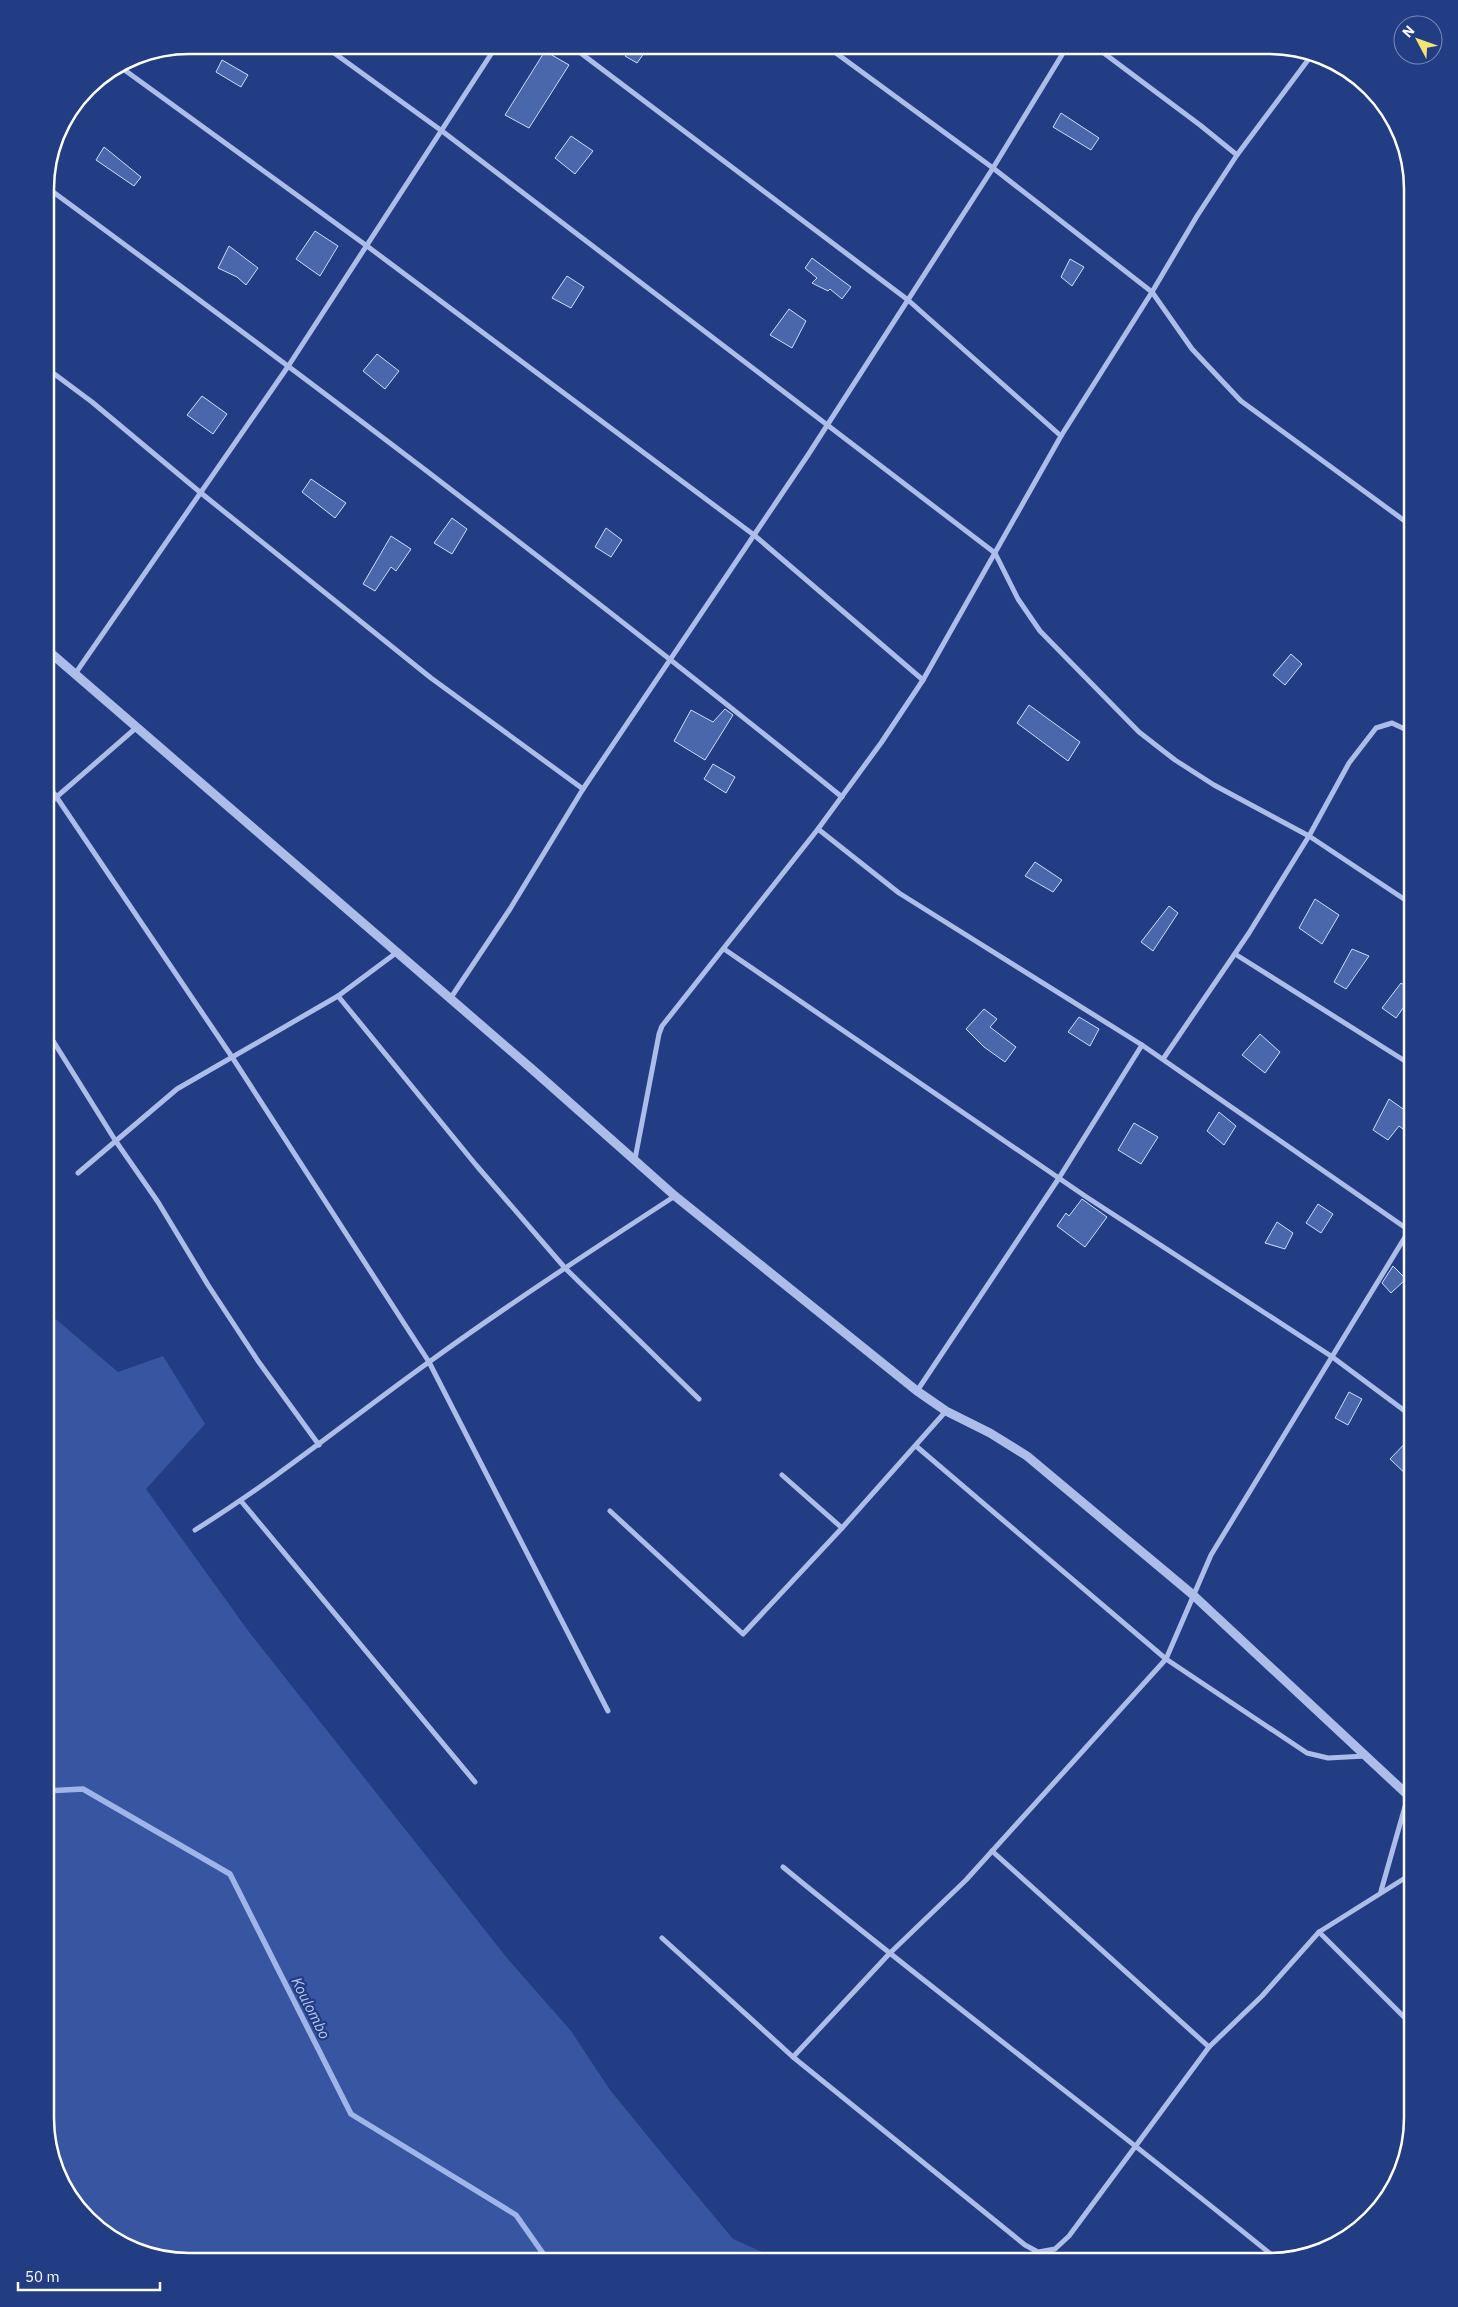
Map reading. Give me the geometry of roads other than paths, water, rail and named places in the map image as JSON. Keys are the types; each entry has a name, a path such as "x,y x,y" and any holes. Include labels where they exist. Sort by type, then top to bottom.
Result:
{"street":[{"path":"335,54 442,131 995,553 1018,599 1040,631 1139,732 1175,760 1214,785 1309,836 1404,898"},
{"path":"75,674 289,365 491,54"},
{"path":"582,54 908,300 1061,436"},
{"path":"837,54 993,168 1152,292 1192,349 1241,401 1404,519"},
{"path":"450,1000 510,909 583,788 828,425 993,168 1063,54"},
{"path":"1105,54 1237,155"},
{"path":"635,1159 660,1031 842,797 922,680 1061,436 1152,292 1197,216 1237,155 1308,60"},
{"path":"125,70 367,246 754,535 922,680"},
{"path":"54,193 289,365 670,658 842,797"},
{"path":"54,374 92,402 201,493 431,678 583,788"},
{"path":"54,656 635,1159 675,1196 917,1391 946,1411 990,1433 1027,1456 1192,1594 1404,1789"},
{"path":"1163,1059 1235,954 1309,836 1349,763 1376,728 1392,723 1404,729"},
{"path":"54,801 137,727"},
{"path":"54,792 232,1057 429,1362 608,1711"},
{"path":"818,829 899,893 1142,1045 1404,1227"},
{"path":"724,949 1059,1178 1331,1356 1404,1410"},
{"path":"78,1173 177,1089 338,996 396,953"},
{"path":"1235,954 1404,1060"},
{"path":"338,996 476,1165 565,1268 700,1399"},
{"path":"54,1042 253,1353 320,1445"},
{"path":"917,1391 1059,1178 1142,1045"},
{"path":"195,1530 242,1501 320,1445 429,1362 565,1268 675,1196"},
{"path":"793,2057 889,1954 992,1852 1166,1659 1192,1594 1211,1555 1331,1356 1404,1243"},
{"path":"610,1511 743,1634 842,1528 946,1411"},
{"path":"916,1446 1166,1659 1307,1753 1328,1758 1366,1756"},
{"path":"782,1475 842,1528"},
{"path":"242,1501 475,1782"},
{"path":"1381,1891 1404,1817"},
{"path":"992,1852 1209,2047"},
{"path":"783,1868 889,1954 1137,2145 1269,2253"},
{"path":"662,1938 793,2057 1025,2245 1038,2252 1055,2249 1069,2236 1209,2047 1262,1996 1319,1932 1404,1878"},
{"path":"1319,1932 1404,2017"}],"waterway":[{"name":"Koulombo","path":"54,1791 83,1789 230,1874 351,2114 516,2215 543,2253"}]}
